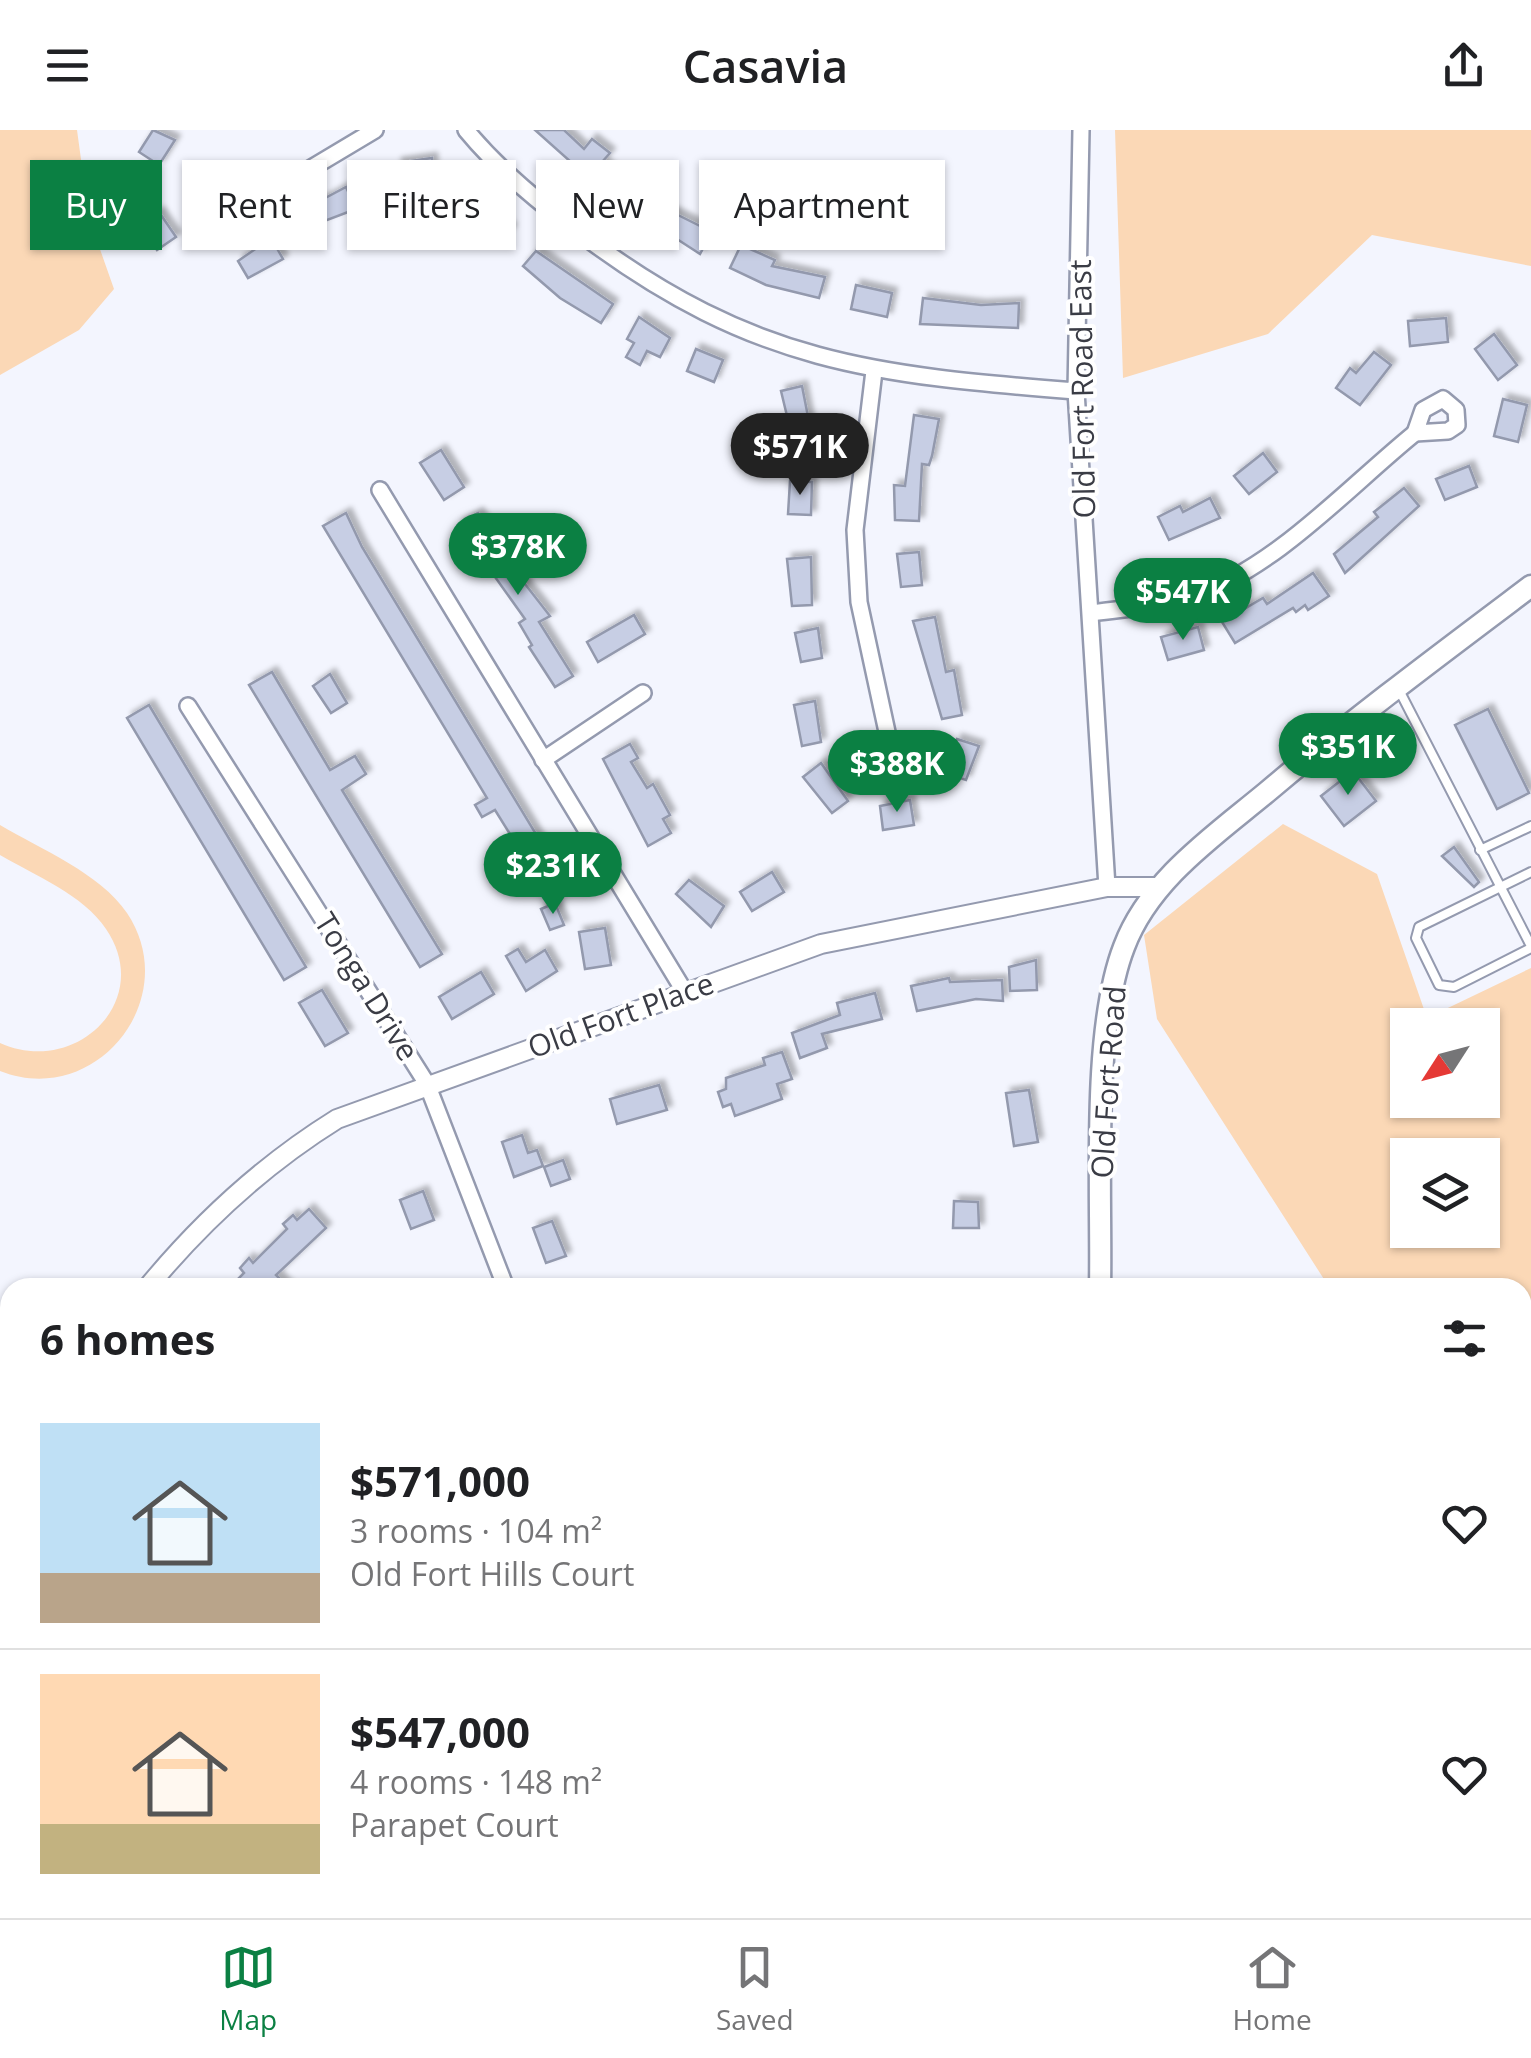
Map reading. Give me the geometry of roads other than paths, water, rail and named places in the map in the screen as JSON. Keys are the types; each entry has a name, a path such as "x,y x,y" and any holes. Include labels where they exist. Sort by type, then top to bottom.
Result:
{"main road":[{"name":"Old Fort Road","path":"1100,1278 1110,1000 1130,933 1160,887 1243,812 1397,686 1531,586"}],"street":[{"path":"325,160 375,130"},
{"path":"466,130 539,201 678,300 762,340 874,371 1076,391"},
{"name":"Old Fort Road East","path":"1082,130 1076,391 1107,887"},
{"path":"874,371 855,530 859,602 892,756"},
{"path":"1092,613 1187,598 1232,579 1269,554 1415,433"},
{"path":"380,490 686,994"},
{"path":"543,760 643,694"},
{"name":"Tonga Drive","path":"188,706 426,1084 502,1278"},
{"name":"Old Fort Place","path":"156,1278 229,1198 283,1152 337,1119 426,1084 821,944 1107,887 1160,887"}],"lane":[{"path":"1397,686 1480,850 1500,887 1527,928 1531,947 1454,988 1439,985 1416,938 1420,927 1500,887 1531,872"},
{"path":"1480,850 1531,826"}]}
